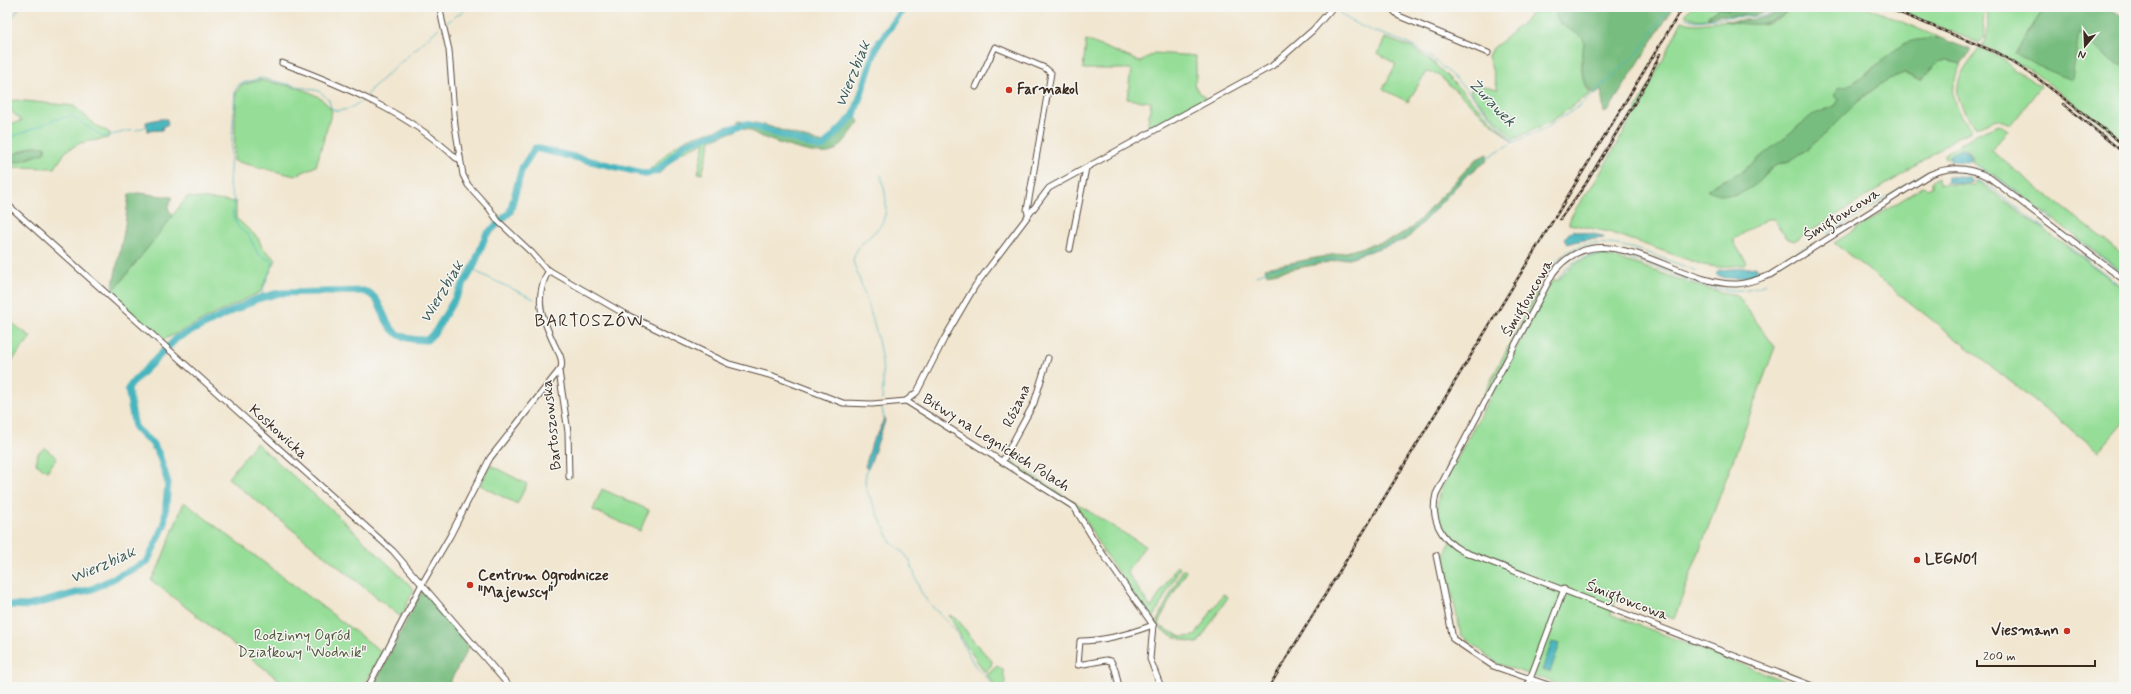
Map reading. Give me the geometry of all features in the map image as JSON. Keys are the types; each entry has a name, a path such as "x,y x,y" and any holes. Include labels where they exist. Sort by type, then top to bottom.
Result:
{"street":[{"path":"440,7 449,50 455,126 463,175 468,185 503,227 549,270 623,313 729,364 773,376 843,403 872,404 906,401 912,398 921,385 944,339 975,286 1049,188 1272,66 1313,30 1333,7"},
{"path":"1390,7 1399,16 1488,53"},
{"path":"976,87 995,47 1045,68 1051,73 1027,210 1028,214"},
{"path":"282,64 326,80 388,110 427,133 456,158 460,159"},
{"path":"1070,250 1086,168"},
{"name":"Śmigłowcowa","path":"1815,687 1564,589 1462,551 1450,544 1437,525 1434,504 1441,483 1544,288 1557,267 1570,255 1592,247 1612,248 1719,282 1737,284 1749,282 1770,275 1929,175 1944,170 1958,169 1974,171 1990,178 2124,280"},
{"name":"Koskowicka","path":"7,204 361,521 392,551 422,584 510,687"},
{"name":"Bartoszowska","path":"549,270 541,286 540,306 548,329 560,354 562,365 559,371 568,432 569,477"},
{"name":"Różana","path":"1002,462 1034,403 1048,358"},
{"path":"368,687 422,584 459,520 490,458 502,440 559,371"},
{"name":"Bitwy na Legnickich Polach","path":"906,401 1074,506 1100,550 1153,626"},
{"path":"1436,554 1453,639 1493,666 1554,687"},
{"path":"1527,687 1564,589"},
{"path":"1119,687 1115,669 1111,661 1106,660 1078,665 1080,641 1093,641 1122,635 1153,626 1150,659 1161,687"}],"green space":[{"path":"1536,7 1556,7 1555,12 1564,26 1575,31 1584,40 1582,76 1591,93 1552,121 1514,139 1470,92 1474,84 1498,89 1488,56 1491,50 1525,21"},
{"path":"1556,7 1672,7 1668,16 1608,111 1604,113 1601,90 1595,95 1589,90 1583,77 1582,63 1584,40 1560,22 1555,13"},
{"path":"1691,7 1734,7 1729,9 1720,8 1707,16 1710,18 1701,20 1685,15"},
{"path":"1734,7 1778,7 1753,16 1719,15 1710,18 1707,17 1720,8 1729,9"},
{"path":"1786,7 1792,7 1777,19 1761,24 1744,24 1725,21 1757,19 1772,15"},
{"path":"1792,7 1867,7 1940,38 1905,43 1848,87 1835,106 1825,109 1743,171 1714,185 1760,181 1774,166 1789,161 1814,143 1849,109 1885,80 1904,73 1920,81 1936,64 1944,61 1961,64 1955,82 1954,97 1960,112 1970,128 1970,132 1957,137 1905,173 1794,241 1786,238 1774,219 1767,219 1734,239 1734,243 1747,263 1745,265 1717,267 1703,265 1609,232 1569,224 1572,214 1596,180 1630,121 1682,21 1693,24 1731,21 1761,24 1778,20"},
{"path":"1891,7 1985,7 1983,24 1985,37 1979,43"},
{"path":"1988,7 2045,7 2015,53 2078,31 2106,57 2124,67 2124,141 2033,72 1982,45 1985,41 1987,32"},
{"path":"2045,7 2107,7 2124,17 2124,67 2106,57 2079,32 2072,80 2038,66 2015,53"},
{"path":"1385,38 1413,48 1435,64 1512,141 1437,74 1426,72 1408,102 1383,89 1396,64 1378,54"},
{"path":"1940,38 1971,50 1961,64 1944,61 1940,62 1936,64 1920,81 1904,73 1887,80 1858,101 1818,140 1789,161 1773,167 1760,181 1748,190 1742,193 1723,195 1708,190 1714,185 1743,171 1812,115 1835,106 1839,100 1834,96 1839,87 1847,85 1864,76 1896,49 1907,42"},
{"path":"1086,40 1141,62 1154,53 1196,56 1196,74 1194,84 1199,93 1206,98 1147,129 1151,102 1127,99 1131,69 1083,69"},
{"path":"1980,48 2004,59 2013,69 2041,86 2012,124 1996,119 1976,128 1961,106 1958,96 1960,78 1964,69"},
{"path":"260,80 291,86 310,92 326,103 332,111 316,166 295,176 234,161 236,93 241,85"},
{"path":"15,100 74,106 94,124 110,133 108,138 80,143 66,151 55,168 7,167 7,160 18,162 44,153 45,147 33,146 12,155 7,152 7,125 22,121 14,114 7,103"},
{"path":"856,116 859,122 847,138 836,150 826,153 807,151 775,142 744,129 737,121 759,124 825,143 843,130"},
{"path":"1999,125 2008,130 1991,151 2124,255 2124,273 1995,175 1972,163 1973,158 1967,149 1959,149 1948,158 1945,157 1945,154 1976,134"},
{"path":"728,126 737,130 711,140 702,174 698,173 705,142 680,153 659,174 650,169 675,146 689,138"},
{"path":"33,146 46,147 44,153 18,162 7,160 7,152 13,155"},
{"path":"1487,154 1487,161 1466,176 1407,239 1349,258 1267,274 1265,268 1346,252 1396,238 1411,228 1475,160"},
{"path":"1938,178 1939,184 1975,185 1975,181 1979,182 2124,289 2124,422 2099,451 1834,243 1924,186 1927,189 1932,187 1932,181"},
{"path":"139,193 172,197 168,208 173,216 111,294 124,232 129,194"},
{"path":"187,197 236,202 236,218 258,238 262,247 276,260 260,292 163,340 111,294"},
{"path":"1601,255 1635,264 1702,287 1737,295 1775,347 1674,619 1617,598 1610,614 1795,685 1795,687 1567,687 1498,664 1461,635 1444,558 1450,540 1442,528 1437,509 1441,489 1553,279 1558,281 1567,271 1582,260"},
{"path":"1537,291 1539,292 1507,357 1445,469"},
{"path":"7,319 31,337 7,367"},
{"name":"Rodzinny Ogród Działkowy \"Wodnik\"","path":"256,443 336,514 414,589 401,617 228,478"},
{"path":"45,448 57,458 47,471 36,464 38,453"},
{"path":"1007,459 1145,546 1127,572 1151,608 1177,566 1180,567 1153,619 1151,619 1103,551 1079,509 1005,461"},
{"path":"490,465 527,484 517,504 480,485"},
{"path":"602,489 649,510 640,531 593,510"},
{"name":"Rodzinny Ogród Działkowy \"Wodnik\"","path":"184,502 382,652 363,687 354,685 353,687 288,687 151,580 159,566"},
{"path":"1183,569 1186,571 1159,621 1159,626 1182,637 1195,636 1223,594 1228,597 1198,643 1188,642 1168,634 1158,626 1156,623"},
{"path":"423,589 469,647 447,687 373,687"},
{"path":"949,615 958,620 975,643 992,661 991,666 985,672 964,643"},
{"path":"997,666 1003,670 1006,687 996,687 987,675"}],"water":[{"path":"167,119 168,125 163,126 162,130 147,131 146,122"},
{"path":"1959,149 1967,151 1971,157 1971,162 1950,161 1951,155"},
{"path":"1947,176 1970,178 1973,182 1966,184 1946,182"},
{"path":"1572,230 1603,236 1604,238 1583,240 1567,244 1564,239"},
{"path":"1757,267 1758,272 1743,278 1725,278 1716,274 1719,270"},
{"path":"884,418 885,421 869,467 867,468 865,467 873,440 879,432"},
{"path":"1552,642 1560,644 1550,672 1542,670"}],"waterway":[{"path":"7,20 11,19 20,7"},
{"path":"446,23 469,7"},
{"name":"Wierzbiak","path":"7,605 28,606 92,589 147,562 164,526 168,483 159,454 152,443 135,428 128,389 133,382 177,338 257,299 279,293 363,291 372,295 378,302 390,327 398,334 410,339 427,340 435,332 473,268 486,235 510,212 522,168 535,148 647,174 658,170 685,144 747,124 819,147 824,146 854,115 875,51 880,41 905,7"},
{"name":"Żurawek","path":"1686,18 1698,21 1727,17 1751,17 1767,15 1782,7"},
{"name":"Żurawek","path":"1336,9 1354,23 1399,40 1420,50 1445,69 1514,142 1548,127 1582,104 1639,52 1669,8 1672,10"},
{"path":"367,96 371,89 439,28"},
{"path":"260,298 273,262 258,254 249,236 238,227 233,215 234,200 229,186 235,91 239,84 261,78 319,91 329,100 331,108 337,111 349,109 363,100"},
{"path":"7,139 57,119 72,116 103,137 132,130"},
{"path":"136,130 145,127"},
{"path":"1256,276 1273,268 1344,257 1400,241 1424,220 1475,165 1513,142"},
{"path":"1828,234 1925,173 1946,165"},
{"path":"1976,165 1992,174 2053,221"},
{"path":"881,175 886,200 886,210 883,222 879,228 859,247 853,261 870,312 879,347 883,382 882,400"},
{"path":"1976,180 1989,186 2045,229"},
{"path":"2075,238 2124,274"},
{"path":"1545,277 1559,258 1576,248 1595,244 1615,245 1637,250 1658,256 1697,271"},
{"path":"1763,270 1770,269 1809,245"},
{"path":"2068,246 2124,288"},
{"path":"1558,279 1574,262 1593,255 1615,255 1638,261 1707,286 1727,290 1746,289 1766,284"},
{"path":"472,270 534,299"},
{"path":"882,408 884,418"},
{"path":"867,468 865,481 866,489 891,542 905,554 910,561 920,590 927,601 954,629 975,666 983,674"},
{"path":"984,675 994,687"}],"railway":[{"path":"1269,687 1683,7"},
{"path":"1886,7 2000,54 2036,77 2124,145"},
{"path":"1560,219 1585,185 1647,82 1660,54"},
{"path":"2063,104 2124,153"}],"place":[{"name":"Farmakol","path":"1009,90"},
{"name":"LEGN01","path":"1917,560"},
{"name":"Centrum Ogrodnicze \"Majewscy\"","path":"470,585"},
{"name":"Viesmann","path":"2067,631"}],"district":[{"name":"BARTOSZÓW","path":"589,321"}]}
